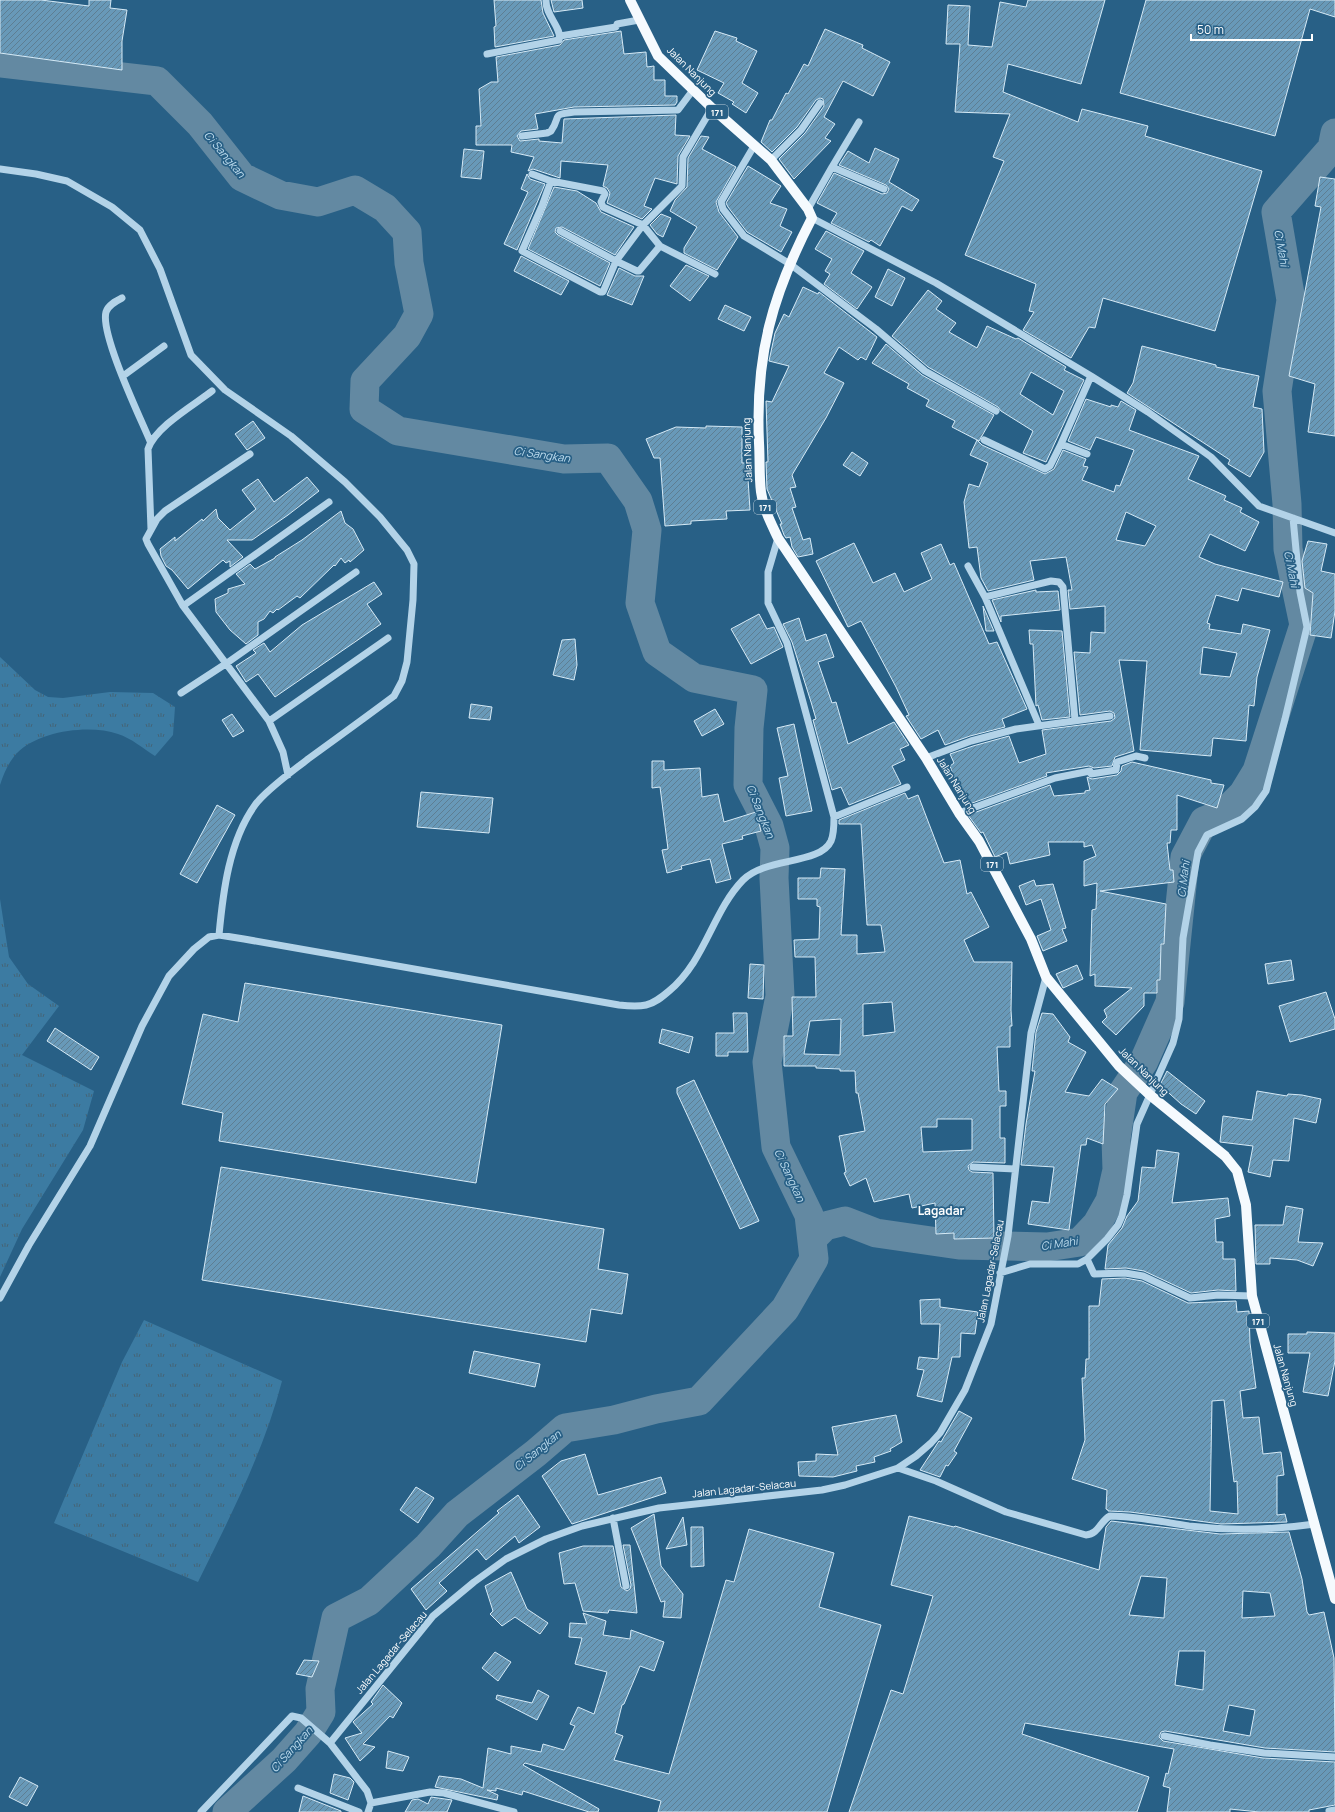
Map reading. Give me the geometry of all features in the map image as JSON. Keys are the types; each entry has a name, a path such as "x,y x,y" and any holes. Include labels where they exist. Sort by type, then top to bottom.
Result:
{"main road":[{"name":"Jalan Nanjung","path":"630,0 658,56 692,90 754,146 772,160 810,214 776,298 767,330 761,363 757,422 761,493 769,520 778,538 926,758 959,813 979,841 995,868 1031,939 1046,977 1119,1066 1150,1095 1225,1156 1237,1171 1246,1205 1252,1296 1335,1599"}],"street":[{"path":"546,0 547,11 560,36"},
{"path":"560,36 616,27 617,24 639,20"},
{"path":"487,54 558,41 560,36"},
{"path":"522,136 547,133 551,131 557,115 559,114 574,112 678,110 692,90"},
{"path":"772,160 801,130 820,103"},
{"path":"551,181 542,206 522,251 601,292 616,261 643,225 682,186 683,157 712,108"},
{"path":"859,122 832,167 810,214 936,283 1148,412 1211,457 1260,506 1335,533"},
{"path":"754,146 721,202 722,209 744,236 790,264 876,329 925,371 996,411"},
{"path":"832,167 884,189"},
{"path":"0,170 36,174 67,181 112,207 140,230 160,269 191,355 225,390 291,436 345,482 380,517 407,550 414,564 407,662 402,681 394,696 288,775 256,804 239,833 222,900 219,935"},
{"path":"532,174 551,181 603,191 605,194 601,202 603,206 643,225 660,246 715,274"},
{"path":"560,231 616,261 639,271 660,246"},
{"path":"122,298 106,312 108,334 123,376 150,441"},
{"path":"123,376 164,346"},
{"path":"984,440 1045,469 1050,466 1061,444 1091,376"},
{"path":"151,529 148,449 150,441 159,431 212,391"},
{"path":"1061,444 1087,454"},
{"path":"250,454 165,511 157,519 146,539 183,606 269,720 283,752 288,775"},
{"path":"183,606 329,502"},
{"path":"1000,1273 1030,1264 1078,1264 1087,1260 1113,1232 1122,1216 1127,1195 1137,1124 1173,1043 1179,1020 1183,938 1198,852 1207,835 1242,819 1255,807 1266,791 1285,719 1307,626 1300,592 1291,517"},
{"path":"0,1298 29,1245 90,1146 142,1026 169,976 194,949 209,937 219,935 619,1005 645,1005 661,998 684,977 702,949 732,893 743,880 758,869 772,864 814,856 826,849 832,839 834,817 787,643 768,603 768,572 778,538"},
{"path":"968,566 985,596 1039,725"},
{"path":"181,693 227,664 356,572"},
{"path":"985,596 1052,581 1061,584 1063,587 1075,720"},
{"path":"269,720 388,638"},
{"path":"926,758 971,741 1016,729 1110,716"},
{"path":"959,813 1055,778 1090,771 1091,774 1116,770 1117,762 1136,756 1145,758"},
{"path":"834,817 907,787"},
{"name":"Jalan Lagadar-Selacau","path":"328,1741 433,1616 474,1582 506,1559 546,1539 582,1526 659,1508 822,1490 845,1485 898,1468 931,1443 940,1433 958,1406 991,1324 1008,1236 1031,1033 1046,977"},
{"path":"972,1167 1015,1169"},
{"path":"1087,1260 1094,1274 1125,1273 1143,1276 1190,1298 1218,1295 1252,1296"},
{"path":"898,1468 936,1481 1006,1512 1086,1535 1098,1530 1105,1518 1110,1516 1190,1526 1237,1529 1285,1528 1315,1524"},
{"path":"613,1518 626,1586"},
{"path":"201,1812 290,1717 298,1716 328,1741 367,1791 371,1803 368,1812"},
{"path":"1164,1736 1264,1753 1335,1757"},
{"path":"298,1788 359,1812"},
{"path":"371,1803 430,1792 444,1793 514,1812"}],"green space":[{"path":"0,657 35,690 48,697 63,698 110,692 153,693 175,707 173,735 155,756 128,738 106,731 79,730 51,735 26,745 17,753 7,768 0,785"},
{"path":"0,899 9,957 28,984 59,1006 22,1055 94,1091 83,1130 22,1229 0,1277"},
{"path":"144,1320 282,1381 275,1407 256,1458 234,1508 198,1582 54,1523 122,1362"}],"building":[{"path":"0,0 41,0 89,6 89,0 111,0 110,8 127,10 122,41 122,70 0,53"},
{"path":"494,0 541,0 543,13 554,36 495,47 494,27 496,26"},
{"path":"551,0 582,0 583,8 554,12"},
{"path":"1028,0 1105,0 1081,84 1008,64 1003,92 1078,122 1082,109 1148,126 1145,136 1262,171 1215,331 1103,298 1095,328 1089,327 1071,358 1023,330 1034,312 1029,311 1036,284 965,255 1004,161 993,157 1010,114 955,112 960,44 946,44 948,5 970,6 968,45 992,47 1000,2 1026,7"},
{"path":"1146,0 1335,0 1335,17 1310,9 1275,136 1120,93"},
{"path":"825,29 863,45 862,48 890,62 873,96 843,81 824,117 835,124 825,138 831,141 794,179 779,159 805,133 824,106 823,99 820,98 816,100 797,127 772,152 761,142 770,120 772,120 786,93 788,94 804,64 808,66"},
{"path":"621,31 624,54 646,52 647,67 654,66 654,80 665,80 665,96 677,96 677,102 675,105 574,107 535,114 538,129 521,131 517,136 520,141 539,139 539,141 562,143 564,119 676,115 675,135 690,136 678,156 677,184 655,178 644,206 652,209 642,219 607,203 610,193 607,188 603,186 608,165 561,161 560,178 533,169 528,171 534,157 511,152 512,145 476,145 476,126 481,126 479,89 491,82 498,82 496,57 560,45 564,40"},
{"path":"715,31 737,38 736,41 757,51 742,83 758,93 746,113 732,104 734,102 718,93 724,83 697,70"},
{"path":"701,136 709,137 702,149 736,167 716,202 719,212 738,237 717,270 684,253 684,248 697,227 670,211 675,200 687,187 688,158"},
{"path":"875,148 899,159 889,182 919,200 912,211 902,206 880,246 871,240 869,242 831,223 837,213 817,203 834,173 882,194 887,193 889,189 886,185 839,165 848,151 869,163"},
{"path":"464,149 484,151 481,179 461,177"},
{"path":"748,166 781,186 770,203 787,209 780,226 792,232 781,252 747,232 726,203"},
{"path":"527,174 530,179 545,184 517,250 504,244 528,192 521,189"},
{"path":"1320,177 1335,179 1335,436 1308,432 1315,384 1289,376 1321,207 1315,206"},
{"path":"554,187 577,191 596,203 601,212 634,227 615,255 562,227 556,228 555,232 558,235 610,263 600,286 528,249"},
{"path":"661,214 671,218 663,237 657,234 650,225"},
{"path":"826,231 864,251 851,273 872,287 857,309 824,284 830,274 825,271 832,259 815,249"},
{"path":"521,256 569,281 561,295 514,271"},
{"path":"686,265 709,276 690,301 670,286"},
{"path":"619,268 635,276 644,276 632,305 607,295"},
{"path":"888,269 905,278 892,306 875,297"},
{"path":"803,287 818,294 819,292 877,337 866,360 861,357 858,360 839,347 824,373 844,383 826,418 792,475 796,487 790,488 796,507 792,508 803,540 810,538 813,554 798,557 792,547 790,537 786,538 784,535 780,524 782,524 767,489 766,462 768,462 766,401 772,402 789,366 769,361 775,333 784,314 789,317"},
{"path":"928,290 942,301 936,309 956,323 949,332 977,348 987,326 1016,339 1018,338 1066,367 1064,370 1084,380 1046,462 1023,453 1033,431 1001,411 998,407 928,367 892,336","holes":["1031,372 1064,391 1053,415 1020,394"]},
{"path":"725,305 751,317 744,331 718,319"},
{"path":"886,344 922,375 994,415 979,441 952,427 955,421 926,406 929,400 907,388 909,384 872,363"},
{"path":"1142,346 1216,365 1216,367 1259,376 1253,407 1262,409 1264,452 1250,477 1228,464 1230,460 1127,393 1133,383"},
{"path":"1086,399 1111,407 1111,405 1118,407 1121,401 1136,410 1129,430 1199,456 1188,479 1226,496 1224,500 1242,508 1240,512 1259,522 1245,551 1210,534 1199,557 1215,564 1283,582 1279,597 1242,588 1238,601 1216,595 1207,623 1210,624 1209,629 1241,634 1243,624 1270,630 1257,677 1254,706 1249,705 1246,741 1213,738 1211,756 1140,750 1147,661 1119,660 1134,751 1115,757 1112,766 1094,768 1089,766 1046,773 1047,776 964,806 950,766 954,763 950,754 1009,736 1019,763 1046,754 1042,730 1111,721 1115,718 1114,713 1110,711 1080,715 1074,652 1090,653 1091,632 1105,633 1105,606 1070,609 1068,590 1072,590 1066,557 1030,561 1034,580 988,591 981,578 977,547 969,548 964,502 969,484 979,487 988,463 970,455 977,440 982,445 1045,474 1054,469 1063,450 1086,459 1083,466 1088,467 1082,480 1114,492 1116,485 1120,486 1134,450 1096,437 1090,450 1068,441","holes":["1126,512 1156,526 1145,546 1116,540","1203,647 1237,653 1230,677 1200,674"]},
{"path":"253,421 265,438 247,450 235,434"},
{"path":"706,426 742,427 742,463 747,463 750,510 726,511 727,519 691,521 691,524 665,526 660,458 654,458 646,439 676,427 706,428"},
{"path":"852,452 868,463 860,476 843,465"},
{"path":"307,477 319,491 252,540 227,540 243,557 230,567 230,561 226,563 223,560 188,589 172,570 166,566 161,556 160,549 175,537 175,541 202,519 203,521 216,509 218,518 230,530 256,509 242,490 258,479 274,502"},
{"path":"341,511 345,523 353,529 364,550 350,562 349,560 345,563 341,558 335,566 334,565 300,598 297,596 273,613 270,611 264,619 258,622 258,635 246,644 230,630 216,612 215,599 228,593 228,589 245,584 236,574 250,564 255,569 275,558"},
{"path":"1308,541 1327,544 1321,571 1335,574 1335,611 1331,638 1310,635 1313,593 1305,588 1302,561"},
{"path":"854,543 873,583 895,573 904,592 932,579 921,553 941,544 950,565 954,563 989,644 997,642 1027,709 1002,719 1005,727 970,736 945,745 938,730 921,739 906,716 909,715 896,687 861,621 848,627 816,561"},
{"path":"374,582 382,594 367,604 381,624 275,697 258,674 246,682 236,666 256,653 253,650 264,643 270,652 302,625"},
{"path":"1036,590 1036,592 1058,591 1060,610 1001,616 1001,622 992,600"},
{"path":"983,606 994,631 986,631"},
{"path":"759,614 767,629 774,627 783,647 751,664 731,629"},
{"path":"799,618 806,641 826,634 834,657 818,662 832,703 836,702 848,744 894,722 909,745 900,749 905,760 892,766 901,784 849,805 841,787 832,790 813,720 816,719 811,702 792,642 783,624"},
{"path":"1029,630 1062,631 1070,717 1042,720 1038,705 1036,706 1033,644 1030,644"},
{"path":"575,639 577,665 574,680 553,675 562,640"},
{"path":"471,704 492,707 490,720 469,718"},
{"path":"715,709 724,724 702,736 694,721"},
{"path":"232,714 244,731 233,737 222,720"},
{"path":"794,724 812,811 786,816 779,778 788,776 777,728"},
{"path":"652,761 664,761 664,770 700,768 702,797 718,794 724,822 756,812 761,831 742,836 743,839 722,844 731,879 716,883 710,859 681,866 682,869 667,873 662,850 668,849 660,787 652,788"},
{"path":"1132,762 1211,780 1211,783 1224,785 1217,808 1177,795 1177,830 1171,830 1170,843 1167,843 1170,870 1173,870 1174,882 1100,891 1166,904 1164,944 1161,944 1160,980 1157,980 1157,993 1144,993 1144,1006 1116,1035 1102,1022 1107,1017 1104,1010 1132,988 1095,986 1095,974 1090,976 1092,910 1096,909 1097,883 1084,886 1084,861 1096,856 1092,845 1084,847 1084,842 1048,842 1050,855 1010,864 1007,852 995,857 983,832 981,833 968,815 1050,785 1054,796 1085,793 1085,791 1090,790 1087,777 1092,779 1117,775 1121,771 1122,766"},
{"path":"421,792 493,798 489,833 417,827"},
{"path":"905,793 908,799 918,795 944,863 960,860 967,894 971,892 989,927 964,940 974,962 1012,962 1012,1026 1010,1026 1010,1047 997,1047 999,1091 1006,1091 1006,1106 1000,1106 1000,1138 1005,1138 1005,1163 973,1162 968,1166 969,1170 972,1172 993,1173 994,1238 954,1239 954,1233 936,1234 935,1203 912,1208 909,1194 874,1202 866,1178 850,1186 844,1173 846,1172 839,1136 865,1131 858,1093 856,1093 855,1071 816,1068 816,1066 784,1066 784,1036 793,1036 792,997 816,997 815,957 795,957 794,940 819,939 820,907 817,906 817,899 798,899 798,878 820,878 821,868 845,869 841,935 857,935 857,954 885,952 881,925 867,925 861,824 839,824 839,820","holes":["892,1002 895,1032 863,1036 863,1004","841,1019 840,1055 804,1054 810,1021","937,1119 972,1119 972,1150 923,1152 921,1127 937,1127"]},
{"path":"217,805 235,815 197,883 180,874"},
{"path":"1034,880 1036,886 1053,884 1066,928 1062,929 1067,941 1043,951 1037,936 1051,930 1041,899 1026,905 1019,886"},
{"path":"1291,960 1294,980 1268,984 1265,964"},
{"path":"750,964 764,965 763,999 748,998"},
{"path":"1077,965 1083,979 1063,988 1056,974"},
{"path":"245,983 502,1025 476,1183 219,1141 223,1113 182,1104 203,1014 238,1022"},
{"path":"1326,992 1335,1019 1335,1029 1290,1042 1279,1006"},
{"path":"733,1013 747,1013 748,1052 728,1052 728,1056 716,1056 716,1033 734,1033"},
{"path":"1042,1013 1053,1014 1070,1037 1068,1042 1086,1052 1065,1092 1089,1096 1102,1079 1118,1089 1105,1104 1103,1144 1087,1138 1086,1145 1081,1145 1069,1230 1028,1224 1032,1201 1049,1203 1054,1167 1021,1165 1035,1071 1032,1071 1036,1032"},
{"path":"55,1028 99,1057 91,1070 47,1041"},
{"path":"662,1029 693,1037 689,1053 659,1043"},
{"path":"1167,1071 1205,1101 1196,1114 1181,1104 1160,1085"},
{"path":"694,1080 759,1221 740,1229 677,1093 677,1088"},
{"path":"1257,1091 1287,1096 1288,1094 1302,1095 1321,1099 1316,1123 1294,1118 1289,1161 1273,1160 1270,1177 1248,1172 1253,1146 1220,1142 1223,1116 1252,1120"},
{"path":"1157,1150 1179,1153 1172,1203 1228,1198 1230,1216 1215,1219 1216,1242 1223,1242 1223,1259 1235,1259 1236,1291 1218,1290 1191,1293 1144,1271 1126,1268 1105,1269 1108,1245 1122,1228 1127,1216 1138,1201 1142,1167 1155,1168"},
{"path":"221,1167 604,1229 598,1269 628,1274 622,1314 591,1309 586,1342 202,1280"},
{"path":"1286,1206 1303,1209 1298,1242 1323,1243 1313,1266 1297,1260 1270,1258 1270,1264 1256,1264 1255,1225 1283,1225"},
{"path":"1125,1278 1142,1281 1188,1303 1236,1301 1237,1312 1249,1311 1250,1343 1256,1388 1240,1391 1243,1418 1259,1417 1263,1454 1281,1452 1284,1475 1277,1476 1277,1515 1285,1514 1287,1522 1221,1524 1130,1512 1108,1511 1106,1509 1107,1490 1072,1479 1085,1440 1082,1378 1085,1378 1086,1359 1089,1359 1089,1306 1099,1306 1102,1279","holes":["1224,1400 1234,1482 1237,1481 1238,1514 1210,1511 1212,1401"]},
{"path":"940,1299 940,1307 978,1312 975,1334 961,1333 960,1357 952,1357 942,1402 917,1396 924,1370 917,1369 919,1357 938,1359 940,1324 921,1324 920,1300"},
{"path":"1307,1332 1335,1333 1335,1361 1328,1396 1303,1392 1310,1353 1288,1353 1288,1334 1307,1334"},
{"path":"474,1351 540,1364 535,1387 469,1373"},
{"path":"959,1411 972,1418 954,1451 957,1453 948,1466 946,1465 940,1477 920,1470 939,1441 941,1442"},
{"path":"896,1415 902,1442 890,1449 891,1451 874,1457 875,1462 856,1466 857,1471 833,1477 799,1476 798,1462 816,1461 816,1454 838,1455 832,1427"},
{"path":"585,1454 598,1495 661,1477 666,1493 572,1524 542,1476 561,1461"},
{"path":"416,1487 434,1498 418,1523 400,1510"},
{"path":"518,1495 540,1527 519,1543 515,1536 486,1560 477,1549 439,1583 447,1591 426,1610 411,1589 499,1513 497,1511"},
{"path":"654,1514 661,1566 683,1594 681,1618 663,1617 665,1601 661,1602 631,1528"},
{"path":"909,1516 955,1526 1099,1570 1106,1527 1111,1521 1220,1534 1289,1532 1302,1579 1307,1612 1309,1615 1324,1612 1334,1658 1335,1752 1265,1748 1165,1731 1161,1732 1159,1737 1163,1741 1263,1758 1335,1762 1335,1805 1309,1810 1309,1812 1259,1812 1230,1809 1230,1812 1167,1812 1170,1788 1163,1786 1166,1773 1168,1774 1174,1749 1025,1723 1022,1734 1149,1777 1137,1812 849,1812 891,1690 903,1694 933,1596 891,1585","holes":["1141,1576 1167,1578 1164,1618 1129,1615","1243,1591 1270,1593 1275,1616 1242,1618","1179,1651 1205,1651 1203,1690 1175,1685","1229,1705 1255,1710 1250,1736 1223,1731"]},
{"path":"683,1517 687,1545 666,1549"},
{"path":"691,1527 703,1527 704,1566 691,1567"},
{"path":"749,1529 834,1553 819,1607 881,1625 827,1812 658,1812 661,1801 525,1763 523,1765 599,1809 598,1812 589,1812 523,1791 522,1795 496,1788 496,1791 487,1790 498,1795 497,1800 435,1787 439,1776 461,1779 483,1788 488,1748 511,1754 511,1746 541,1752 543,1744 564,1750 575,1726 570,1724 578,1707 594,1714 607,1672 575,1664 582,1638 569,1637 570,1623 587,1624 583,1613 606,1621 603,1635 630,1639 631,1630 664,1642 654,1671 640,1666 624,1704 622,1705 615,1733 623,1736 614,1760 669,1774 726,1580 734,1582"},
{"path":"623,1545 630,1545 637,1613 609,1610 608,1613 583,1611 575,1583 564,1584 559,1553 583,1546 613,1546 621,1587 627,1591 630,1589 631,1585"},
{"path":"511,1572 527,1609 548,1623 540,1634 515,1617 502,1626 490,1614 493,1611 485,1586"},
{"path":"495,1652 511,1662 498,1681 482,1668"},
{"path":"304,1660 319,1661 312,1677 296,1674"},
{"path":"383,1685 402,1703 393,1718 390,1716 363,1744 375,1747 360,1761 345,1738 362,1733 353,1722 373,1704 371,1702"},
{"path":"538,1690 549,1696 537,1720 496,1699 497,1695 532,1703"},
{"path":"388,1751 409,1757 403,1771 386,1768"},
{"path":"334,1774 350,1778 354,1782 348,1800 330,1793"},
{"path":"20,1777 38,1786 27,1806 9,1797"},
{"path":"303,1796 341,1811 341,1812 299,1812"},
{"path":"431,1797 452,1800 447,1812 405,1812 412,1800 418,1799 428,1804"}],"waterway":[{"name":"Ci Sangkan","path":"0,63 157,81 200,124 242,177 280,195 318,202 355,190 385,208 407,232 409,263 419,314 407,336 365,381 364,409 398,431 564,459 608,458 638,501 647,530 640,603 657,652 694,678 753,690 749,728 748,785 769,826 775,848 774,878 780,996 767,1062 776,1147 809,1215 814,1259 785,1309 699,1401 656,1409 614,1420 565,1428 536,1453 457,1514 428,1546 369,1601 336,1618 320,1689 321,1712 308,1733 284,1760 227,1812"},
{"name":"Ci Mahi","path":"812,1239 825,1226 845,1221 876,1233 959,1245 1047,1247 1080,1242 1097,1224 1110,1201 1117,1170 1116,1139 1123,1092 1144,1061 1170,1002 1185,857 1204,821 1224,813 1243,794 1257,771 1304,625 1288,549 1287,504 1277,391 1291,300 1276,212 1332,148 1335,133"}],"district":[{"name":"Lagadar","path":"941,1210"}]}
